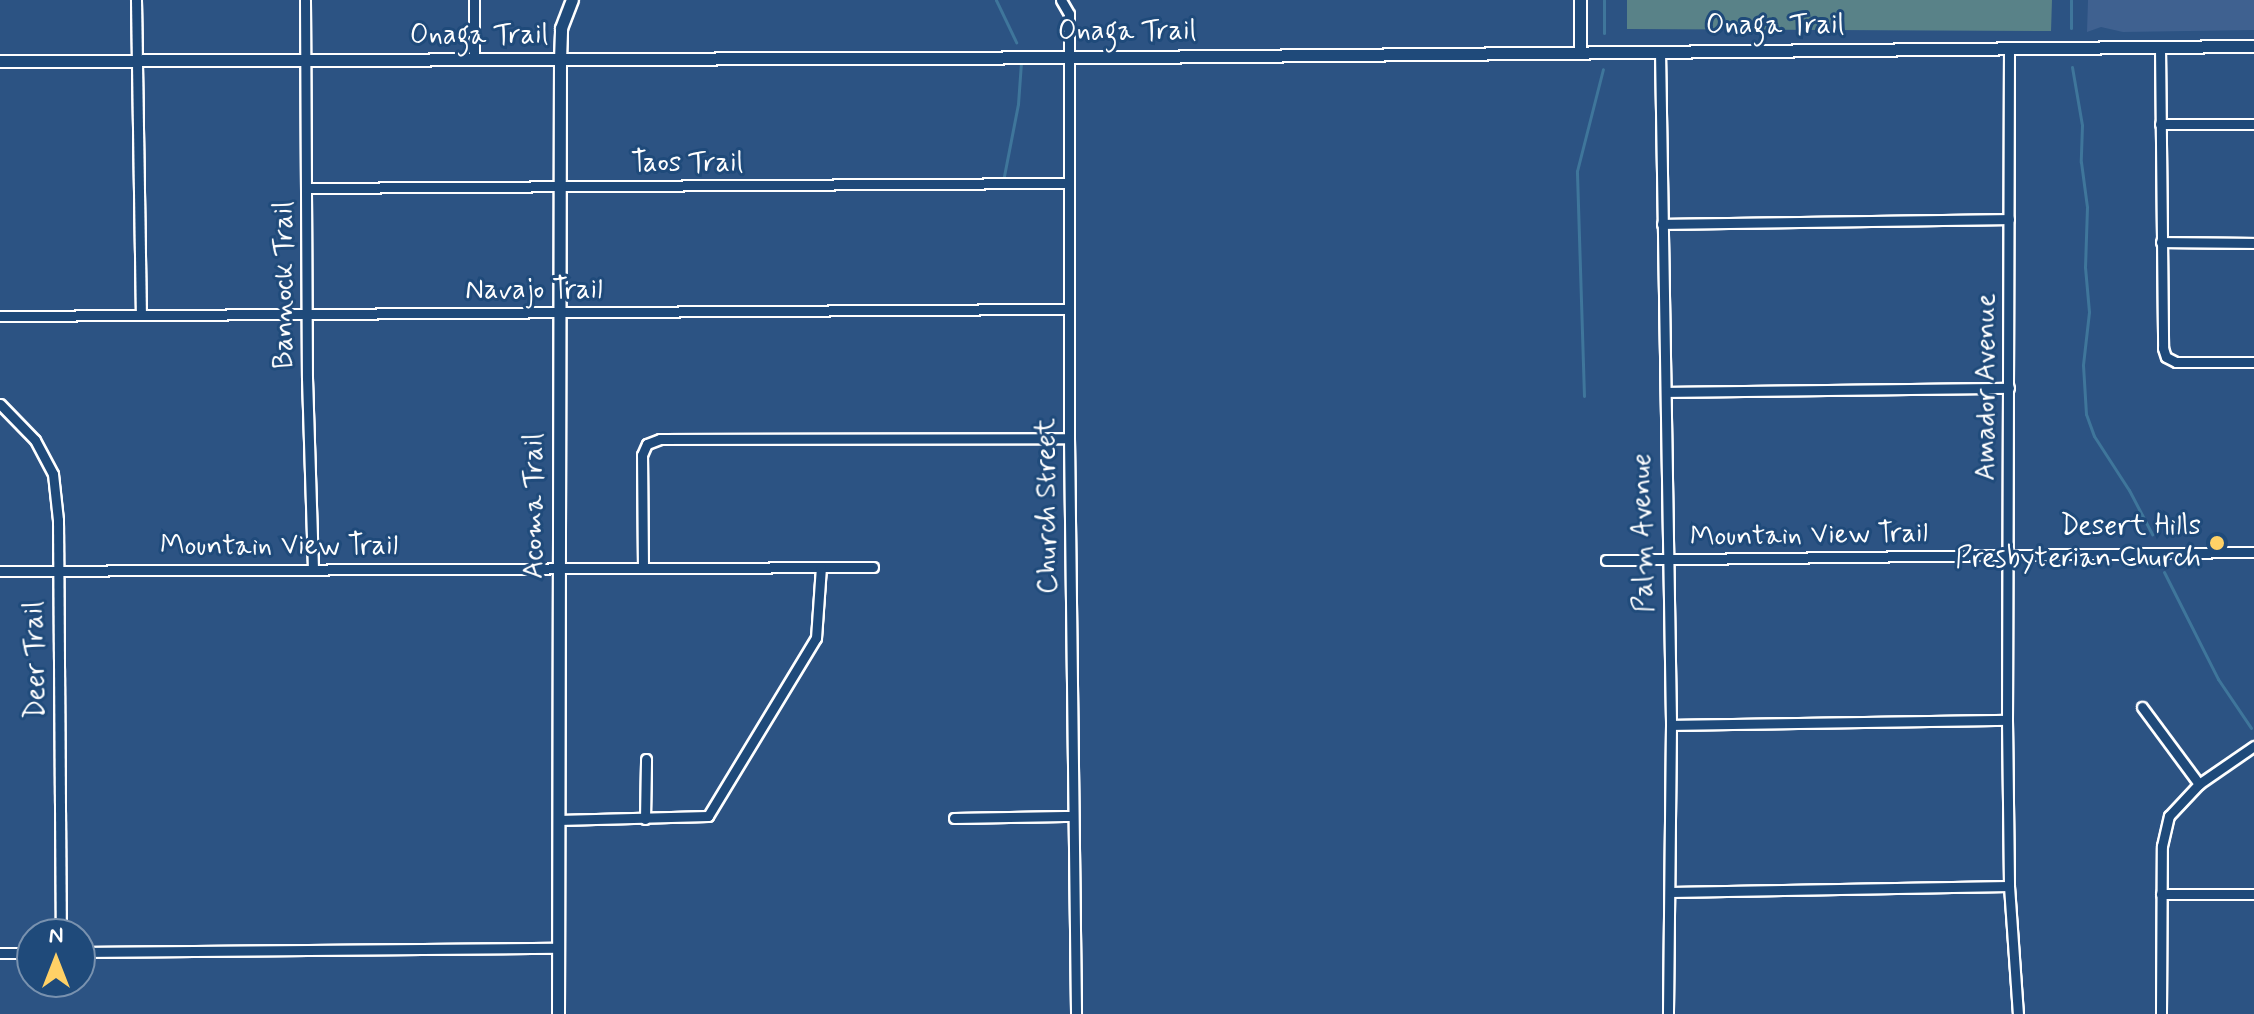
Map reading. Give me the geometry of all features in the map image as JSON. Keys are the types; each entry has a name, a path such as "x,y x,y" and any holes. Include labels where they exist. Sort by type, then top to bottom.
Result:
{"street":[{"path":"136,0 141,314"},
{"name":"Bannock Trail","path":"305,0 307,313 313,569"},
{"path":"474,0 474,60"},
{"name":"Acoma Trail","path":"558,1014 560,60 561,28 572,0"},
{"name":"Church Street","path":"1061,0 1069,14 1068,309 1076,1014"},
{"path":"1580,0 1580,52"},
{"name":"Onaga Trail","path":"0,61 560,60 2254,46"},
{"path":"2160,47 2161,337 2166,357 2187,363 2254,362"},
{"name":"Amador Avenue","path":"2009,48 2010,555 2007,720 2009,886 2018,1014"},
{"name":"Palm Avenue","path":"1660,51 1671,725 1668,1014"},
{"path":"2160,124 2254,124"},
{"name":"Taos Trail","path":"306,188 1068,183"},
{"path":"1662,224 2009,219"},
{"path":"2161,242 2254,243"},
{"name":"Navajo Trail","path":"0,316 1068,309"},
{"path":"1666,392 2009,388"},
{"name":"Deer Trail","path":"0,404 35,440 53,474 58,520 61,918"},
{"path":"643,567 642,455 647,444 660,439 1069,438"},
{"name":"Mountain View Trail","path":"1606,560 2254,552"},
{"path":"558,820 708,816 816,638 821,567"},
{"name":"Mountain View Trail","path":"0,571 873,567"},
{"path":"2142,707 2199,784"},
{"path":"1671,725 2007,720"},
{"path":"2161,1014 2162,846 2169,816 2199,784 2254,746"},
{"path":"645,819 646,759"},
{"path":"954,818 1073,816"},
{"path":"1670,892 2009,886"},
{"path":"2161,894 2254,894"},
{"path":"96,952 558,948"}],"shaded area":[{"path":"2088,0 2254,0 2254,30 2123,32 2101,27 2087,32"}],"green space":[{"path":"1627,0 2052,0 2051,31 1627,29"}],"waterway":[{"path":"996,0 1016,42"},
{"path":"1604,0 1604,33"},
{"path":"2071,0 2071,28"},
{"path":"1004,176 1018,104 1021,62"},
{"path":"2072,67 2082,125 2081,162 2087,207 2085,267 2089,312 2083,365 2086,414 2094,436 2129,490 2152,534"},
{"path":"1584,396 1577,171 1603,69"},
{"path":"2164,572 2218,679 2251,728"}],"place":[{"name":"Desert Hills Presbyterian Church","path":"2217,543"}]}
